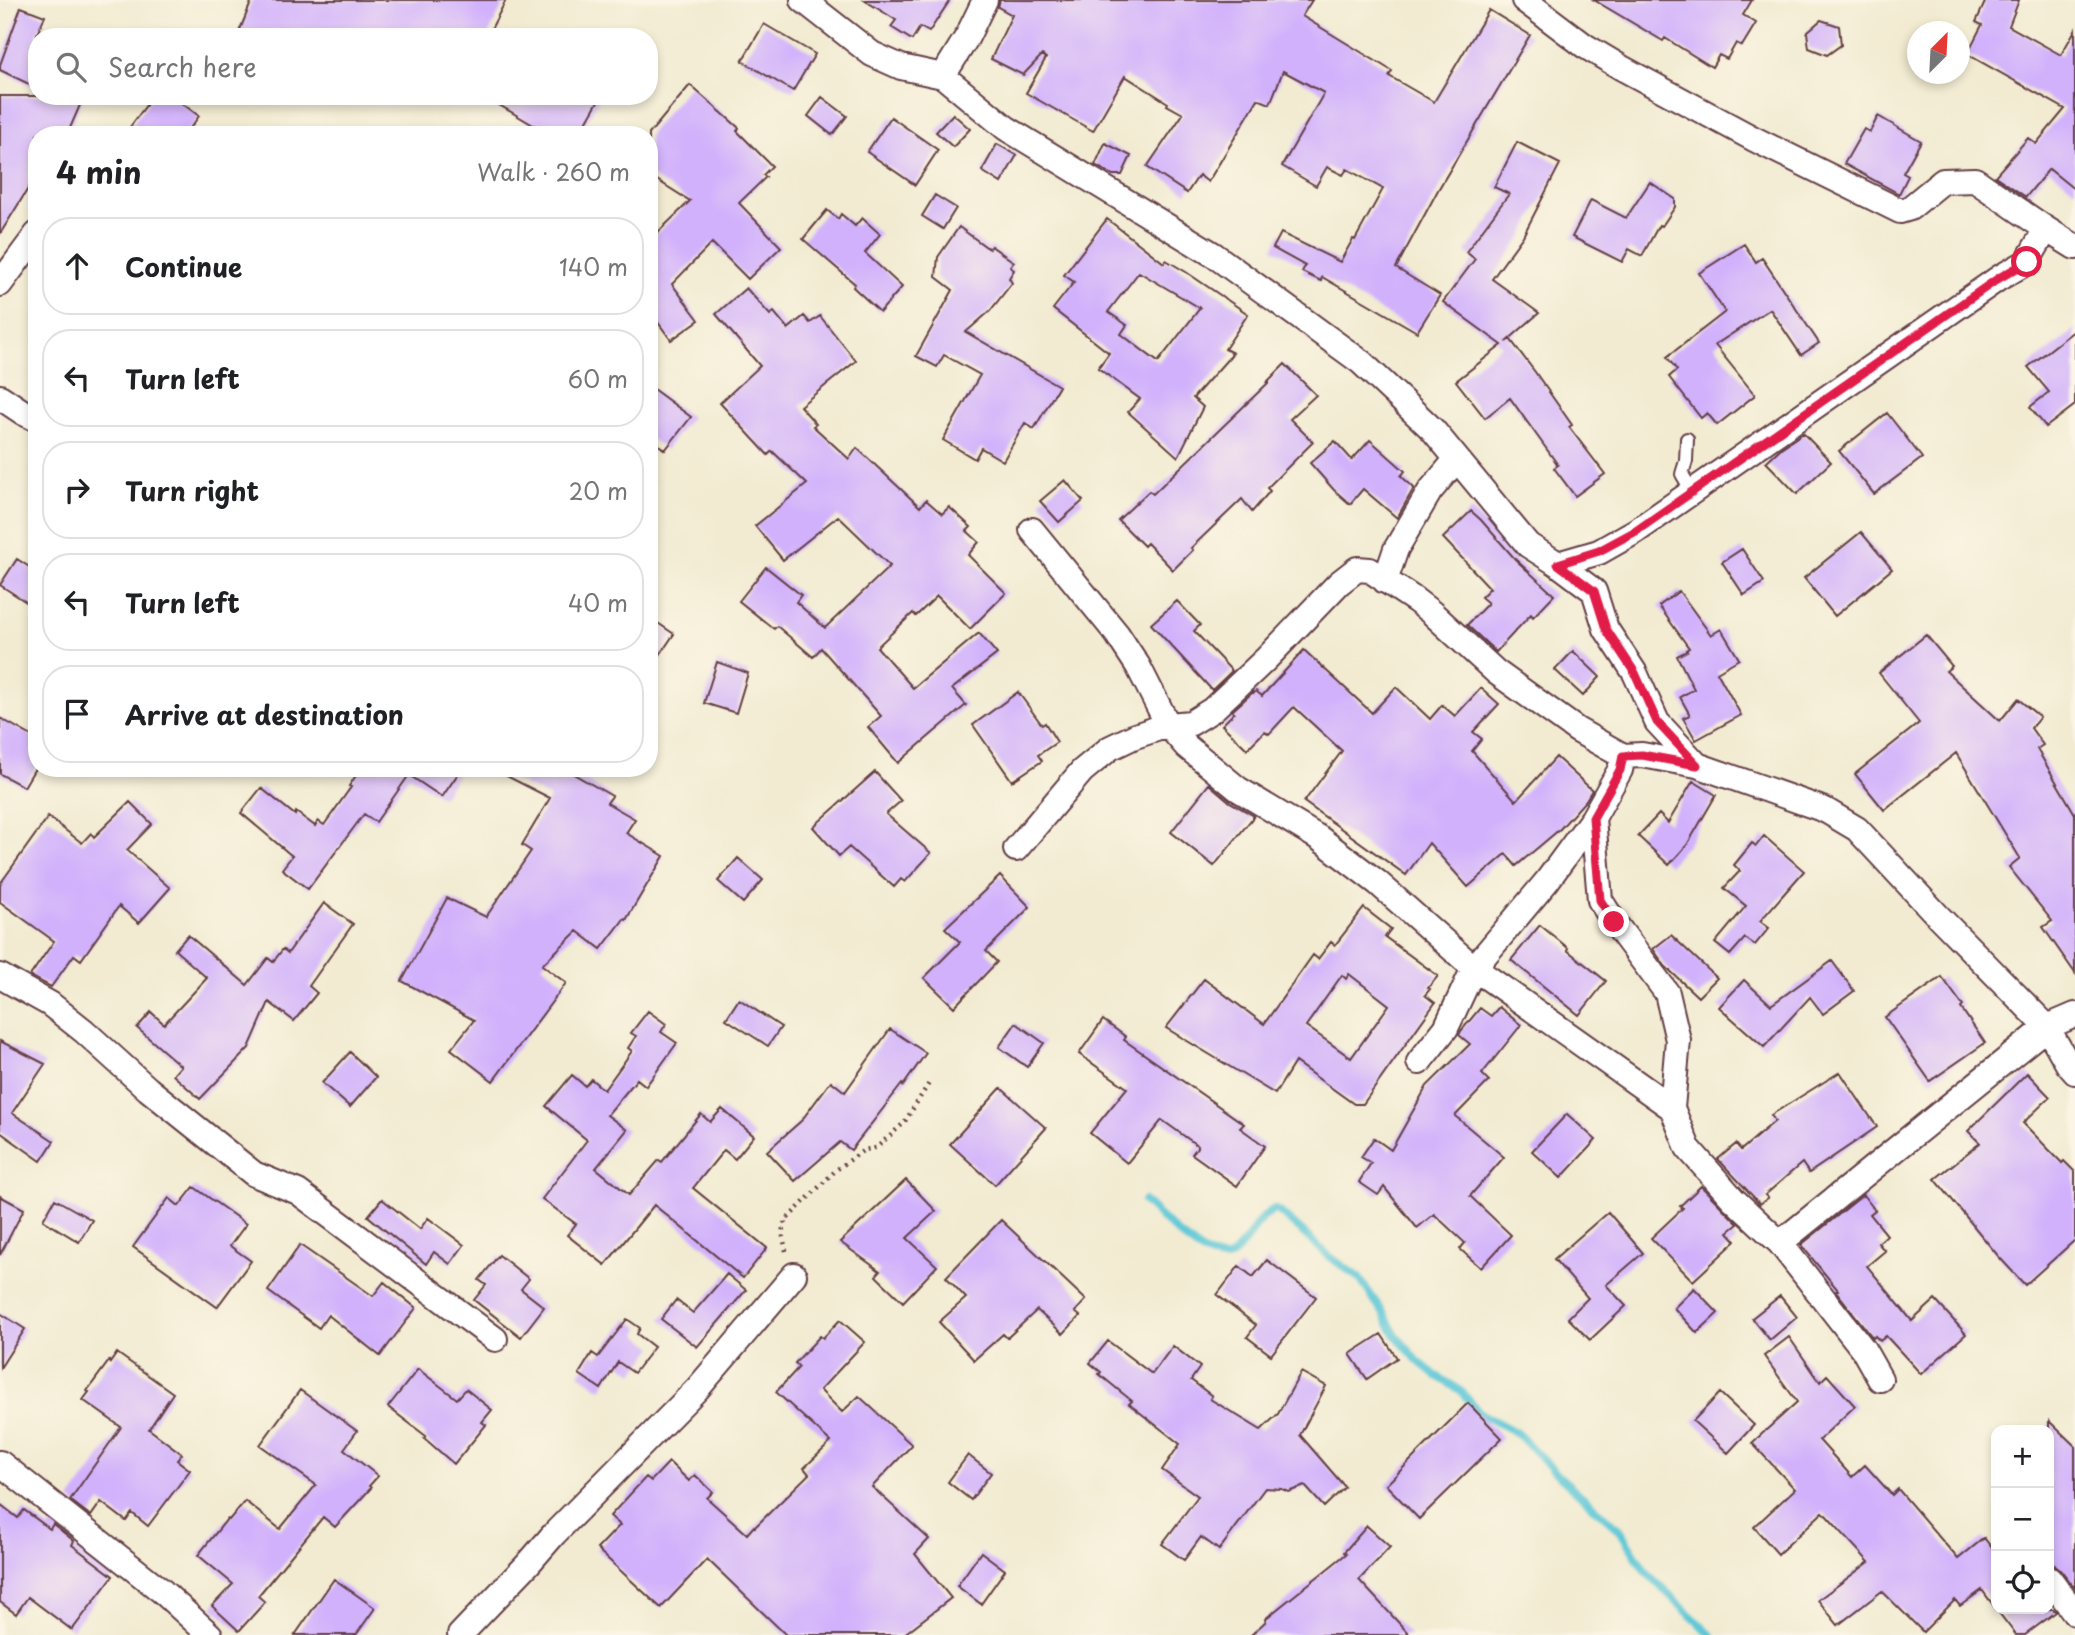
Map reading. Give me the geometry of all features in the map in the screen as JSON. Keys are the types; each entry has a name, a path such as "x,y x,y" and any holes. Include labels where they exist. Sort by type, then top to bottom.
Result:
{"street":[{"path":"803,0 872,54 901,67 943,76 1006,128 1214,255 1361,362 1433,430 1528,545 1594,591 1606,629 1635,673 1657,722 1697,765"},
{"path":"943,76 967,37 985,0"},
{"path":"1524,0 1585,46 1622,68 1755,139 1900,211 1910,208 1943,181 1975,180 2075,247"},
{"path":"1558,564 1599,551 1636,531 1693,493 1999,278 2027,262 2046,229"},
{"path":"0,284 28,246"},
{"path":"0,397 28,416"},
{"path":"1385,581 1395,549 1430,491 1457,460"},
{"path":"1032,530 1117,635 1138,666 1168,725 1186,747 1238,789 1319,838 1378,883 1475,968 1672,1108"},
{"path":"1016,849 1082,771 1110,748 1168,725 1191,723 1212,710 1266,659 1339,583 1357,569 1370,570 1432,613 1496,672 1577,730 1623,756 1642,755 1697,765 1825,810 1857,829 1938,917 2047,1027 2075,1072"},
{"path":"1419,1062 1446,1028 1475,968 1547,881 1593,818 1620,770 1623,756"},
{"path":"1593,818 1600,900 1667,993 1678,1040 1672,1108 1688,1148 1733,1199 1780,1243 1863,1349 1880,1379"},
{"path":"0,976 50,1004 148,1089 254,1174 298,1192 495,1339"},
{"path":"1780,1243 2047,1027 2075,1015"},
{"path":"460,1635 554,1534 698,1388 794,1275"},
{"path":"0,1463 163,1592 210,1635"},
{"path":"2054,1585 2075,1613"}],"lane":[{"path":"1687,439 1686,461 1682,474 1693,493"}],"path":[{"path":"784,1245 782,1233 785,1221 836,1170 864,1150 876,1149 904,1122 931,1080"}],"building":[{"path":"252,0 506,0 492,28 241,28"},
{"path":"864,0 950,0 929,32 920,27 912,40 891,27 896,20"},
{"path":"1000,0 1312,0 1302,16 1392,71 1389,76 1434,102 1489,10 1530,35 1438,190 1396,268 1440,295 1417,332 1322,277 1321,281 1302,272 1305,266 1273,248 1281,233 1340,262 1383,189 1347,169 1343,175 1327,167 1316,186 1282,166 1324,93 1283,71 1270,104 1258,99 1208,182 1199,175 1187,193 1147,167 1183,114 1125,76 1093,131 1026,93 1046,58 1042,55 1023,75 991,59 1012,15 998,7"},
{"path":"1594,0 1752,0 1743,15 1756,23 1742,46 1736,43 1727,59 1719,55 1712,67"},
{"path":"1986,0 2019,0 2009,26 2061,55 2075,30 2075,190 2049,169 2026,197 1995,176 2028,138 2036,144 2065,109 1970,56 1970,48 1982,25 1976,22"},
{"path":"21,7 45,16 40,28 28,28 28,84 0,70"},
{"path":"1821,20 1839,26 1841,45 1827,55 1809,48 1807,32"},
{"path":"764,24 815,54 793,91 742,61"},
{"path":"690,85 739,128 737,131 772,166 763,175 766,177 739,203 781,247 748,279 712,243 672,284 699,320 671,340 658,322 658,232 690,201 658,181 658,126 656,126"},
{"path":"0,96 28,96 28,105 80,105 71,126 28,126 28,189 0,234"},
{"path":"822,97 847,116 832,135 808,116"},
{"path":"146,105 184,105 199,116 192,126 131,126"},
{"path":"499,105 596,105 584,126 535,126"},
{"path":"953,114 970,129 953,147 936,132"},
{"path":"1878,116 1921,141 1903,173 1908,176 1899,194 1844,164 1864,129 1870,132"},
{"path":"891,117 938,150 915,185 867,152"},
{"path":"1517,142 1560,164 1523,236 1492,279 1539,313 1506,342 1510,339 1535,372 1572,425 1569,427 1605,474 1575,496 1554,468 1558,465 1510,398 1485,418 1456,381 1502,345 1443,302 1475,259 1466,252 1509,194 1494,187"},
{"path":"1105,143 1131,156 1122,175 1113,175 1095,165"},
{"path":"997,144 1017,155 1001,183 982,171"},
{"path":"1650,182 1675,199 1675,207 1662,226 1659,225 1642,256 1629,249 1622,262 1572,237 1591,200 1626,218"},
{"path":"935,195 956,208 943,229 922,216"},
{"path":"827,210 838,219 841,214 855,226 862,218 880,234 865,253 902,287 880,312 853,287 855,284 803,239"},
{"path":"1107,219 1164,263 1166,260 1186,272 1248,314 1225,349 1233,353 1193,398 1203,407 1178,457 1128,412 1140,399 1098,368 1109,353 1053,309 1074,282 1064,275","holes":["1139,272 1200,308 1158,362 1121,334 1127,325 1108,312"]},
{"path":"959,227 989,249 991,246 1014,262 1010,267 1014,270 1009,278 1012,283 990,311 966,332 1059,386 1034,429 1025,423 1003,461 981,448 975,459 943,440 980,375 944,355 937,367 916,356 953,290 936,277 938,257"},
{"path":"1744,244 1756,262 1762,258 1819,343 1801,355 1770,309 1715,345 1755,395 1717,425 1707,413 1701,418 1669,377 1677,370 1667,357 1725,312 1699,273"},
{"path":"746,288 770,315 774,312 788,329 804,316 810,323 820,316 856,361 800,406 816,424 813,426 849,459 857,448 920,507 926,500 942,514 949,507 971,527 967,531 979,542 968,555 1006,593 970,629 937,596 916,616 913,613 877,647 913,688 979,633 997,654 952,689 966,705 898,763 868,727 881,716 821,648 813,657 777,626 774,629 739,601 766,567 801,595 796,602 825,628 890,566 838,516 783,560 755,526 807,484 772,451 768,455 720,403 760,366 716,314"},
{"path":"2075,330 2075,405 2046,427 2030,407 2049,392 2028,367"},
{"path":"1285,364 1316,395 1290,419 1313,442 1267,488 1270,491 1252,512 1242,499 1191,548 1193,550 1173,570 1147,543 1144,546 1118,520 1149,491 1153,494"},
{"path":"658,393 691,417 665,450 658,444"},
{"path":"1887,413 1922,458 1874,494 1839,451"},
{"path":"1803,433 1831,462 1797,494 1766,462"},
{"path":"1370,440 1405,471 1401,476 1414,488 1397,518 1363,489 1350,504 1310,463 1335,441 1352,460"},
{"path":"1065,480 1083,501 1059,522 1040,501"},
{"path":"1471,511 1515,559 1554,595 1533,617 1531,614 1496,652 1467,625 1488,603 1481,597 1490,588 1443,538"},
{"path":"1861,532 1892,569 1835,616 1804,578"},
{"path":"1742,549 1764,582 1744,595 1722,562"},
{"path":"17,559 28,566 28,603 0,585"},
{"path":"1679,591 1711,635 1721,629 1739,659 1717,672 1741,715 1696,740 1683,718 1690,715 1680,697 1694,689 1677,656 1689,648 1659,606"},
{"path":"1177,601 1200,625 1194,631 1232,671 1212,690 1151,624"},
{"path":"658,623 674,634 658,658"},
{"path":"1926,635 1952,666 1946,671 2000,721 2018,699 2040,717 2031,728 2043,745 2037,749 2075,814 2075,973 2043,927 2052,921 2009,867 2020,858 1956,753 1884,810 1855,774 1919,723 1879,673"},
{"path":"1304,650 1372,713 1396,687 1430,719 1442,705 1455,716 1481,688 1499,704 1473,732 1482,739 1472,751 1516,801 1556,757 1592,790 1560,829 1516,866 1506,854 1468,887 1429,843 1406,875 1304,802 1342,751 1294,707 1269,734 1265,731 1247,749 1222,725 1234,713 1232,711 1253,692 1256,691 1262,696"},
{"path":"1573,651 1600,677 1583,696 1555,670"},
{"path":"717,662 748,673 736,713 704,703"},
{"path":"1018,692 1042,725 1045,723 1057,742 1038,755 1042,761 1012,781 973,725"},
{"path":"0,718 28,734 30,777 24,787 0,774"},
{"path":"875,772 901,801 886,814 931,853 905,882 901,879 894,887 849,847 839,856 813,827"},
{"path":"355,777 408,777 376,822 364,814 308,889 282,869 292,856 241,813 261,788 295,815 296,812 315,826 318,821 324,825 351,787 349,786"},
{"path":"412,777 456,777 442,797"},
{"path":"509,777 579,777 612,796 607,803 635,819 626,833 664,856 626,920 624,919 601,949 577,931 542,965 566,983 493,1081 451,1049 474,1020 402,981 447,898 486,917 531,851 522,845 550,798"},
{"path":"1693,781 1716,795 1687,845 1669,865 1638,836 1659,814 1668,823"},
{"path":"1209,784 1230,802 1254,816 1214,866 1171,832"},
{"path":"130,802 152,824 127,850 170,888 139,923 119,906 81,960 74,955 51,987 30,976 54,941 0,902 0,884 48,817 82,843 91,833 94,837"},
{"path":"1764,836 1804,871 1760,921 1769,928 1755,945 1745,938 1730,955 1715,943 1746,906 1724,888 1740,871 1734,865 1752,843 1756,846"},
{"path":"738,858 763,880 743,903 718,881"},
{"path":"1000,876 1030,907 986,951 997,962 954,1007 924,978 960,942 945,928"},
{"path":"324,903 353,924 309,986 317,993 294,1021 269,1002 249,1048 200,1099 173,1075 181,1066 137,1028 151,1012 164,1024 207,978 175,950 188,935 247,985 268,958 273,962 283,949 288,953"},
{"path":"1364,908 1391,929 1385,937 1438,976 1425,995 1435,1003 1363,1104 1354,1104 1295,1062 1275,1094 1166,1028 1204,979 1264,1024 1313,955 1318,959 1331,942 1335,945","holes":["1349,974 1389,1005 1351,1058 1306,1026 1342,975 1346,979"]},
{"path":"1540,925 1606,981 1579,1015 1511,960"},
{"path":"1671,935 1717,978 1698,997 1665,966 1653,949"},
{"path":"1832,961 1854,991 1823,1014 1810,997 1764,1047 1719,1007 1744,980 1771,1005"},
{"path":"1942,977 1985,1043 1930,1081 1885,1017"},
{"path":"739,999 781,1027 768,1046 726,1019"},
{"path":"1499,1007 1521,1025 1482,1074 1489,1081 1455,1116 1504,1157 1470,1196 1511,1235 1481,1268 1460,1249 1465,1243 1434,1214 1417,1228 1384,1187 1378,1195 1359,1182 1371,1163 1361,1157 1374,1138 1391,1150 1427,1086 1470,1044 1459,1035 1461,1031 1480,1008 1491,1016"},
{"path":"648,1011 666,1024 661,1032 677,1043 646,1086 637,1079 607,1115 627,1130 596,1168 629,1195 659,1160 662,1162 701,1114 710,1122 722,1109 754,1136 735,1159 724,1150 693,1188 767,1248 743,1278 654,1205 605,1265 567,1235 576,1224 542,1199 587,1140 546,1106 572,1075 585,1086 591,1079 604,1090 632,1051 628,1048 636,1036 631,1033"},
{"path":"1103,1020 1126,1037 1124,1040 1244,1124 1240,1128 1265,1146 1237,1186 1192,1154 1198,1146 1162,1120 1127,1163 1090,1133 1127,1088 1079,1054"},
{"path":"1016,1023 1044,1043 1027,1067 999,1047"},
{"path":"890,1029 926,1053 851,1150 840,1142 795,1181 767,1151 801,1121 831,1081 845,1092"},
{"path":"0,1041 45,1064 12,1113 54,1141 41,1161 0,1132"},
{"path":"350,1052 376,1077 350,1107 322,1083"},
{"path":"1840,1072 1877,1127 1809,1173 1802,1163 1765,1195 1768,1198 1760,1204 1718,1159 1736,1144 1741,1150 1775,1121 1771,1115"},
{"path":"2027,1073 2050,1097 2023,1123 2062,1163 2064,1161 2075,1172 2075,1240 2025,1285 1935,1179 1980,1143 1968,1131"},
{"path":"1001,1088 1046,1128 995,1185 950,1144"},
{"path":"1567,1114 1596,1140 1561,1178 1532,1151"},
{"path":"906,1180 936,1211 907,1238 937,1266 903,1302 876,1276 880,1271 840,1242"},
{"path":"1701,1186 1738,1224 1728,1232 1736,1241 1693,1281 1651,1238 1683,1208 1680,1206"},
{"path":"194,1187 246,1224 230,1246 251,1261 217,1307 133,1247 169,1198 179,1206"},
{"path":"1863,1195 1875,1210 1870,1214 1887,1235 1878,1243 1885,1251 1867,1266 1912,1321 1935,1300 1966,1334 1921,1374 1886,1336 1880,1341 1875,1336 1873,1338 1801,1245"},
{"path":"0,1196 24,1209 0,1255"},
{"path":"55,1199 92,1220 79,1242 43,1220"},
{"path":"382,1199 420,1229 428,1218 464,1245 450,1264 434,1252 426,1264 368,1216"},
{"path":"1608,1212 1643,1253 1606,1285 1626,1306 1590,1340 1568,1318 1588,1298 1554,1259"},
{"path":"1001,1220 1086,1300 1075,1312 1080,1316 1063,1334 1037,1310 1007,1338 1003,1334 974,1360 939,1322 966,1298 946,1277"},
{"path":"300,1245 373,1296 384,1282 416,1308 380,1356 328,1315 319,1328 268,1291"},
{"path":"499,1255 529,1279 521,1289 544,1307 521,1337 474,1300 486,1285 479,1280"},
{"path":"1267,1260 1316,1297 1271,1355 1247,1337 1256,1325 1217,1295 1239,1266 1253,1277"},
{"path":"727,1274 746,1290 697,1347 661,1319 676,1300 693,1313"},
{"path":"1694,1288 1718,1313 1697,1333 1674,1308"},
{"path":"1780,1296 1797,1317 1770,1340 1752,1318"},
{"path":"0,1313 25,1329 0,1368"},
{"path":"627,1319 640,1328 637,1334 654,1347 634,1373 618,1362 601,1389 579,1374 592,1353 598,1357"},
{"path":"840,1320 865,1342 820,1390 842,1412 859,1396 912,1445 872,1487 929,1539 915,1554 951,1598 903,1635 786,1635 707,1559 661,1608 597,1549 620,1525 610,1516 646,1477 651,1481 669,1462 689,1481 695,1475 713,1492 707,1498 747,1534 809,1474 804,1468 831,1442 776,1392 799,1367 795,1363 820,1336 823,1338"},
{"path":"1381,1334 1397,1358 1367,1379 1350,1354"},
{"path":"1789,1337 1820,1382 1827,1375 1855,1406 1819,1440 1852,1477 1865,1465 1892,1495 1898,1489 1958,1559 1984,1538 1991,1547 1991,1602 1982,1590 1960,1606 1955,1600 1923,1632 1882,1591 1838,1625 1818,1600 1869,1562 1823,1512 1778,1554 1754,1527 1795,1489 1752,1443 1797,1402 1764,1356"},
{"path":"1108,1341 1152,1374 1173,1346 1200,1367 1191,1380 1212,1396 1210,1399 1261,1430 1278,1414 1301,1372 1326,1386 1300,1435 1345,1487 1324,1507 1305,1486 1289,1492 1265,1488 1219,1550 1201,1537 1184,1560 1162,1544 1198,1496 1162,1470 1180,1444 1129,1404 1132,1401 1099,1374 1101,1372 1090,1363"},
{"path":"117,1353 173,1393 149,1429 182,1454 177,1460 190,1470 148,1526 132,1513 126,1521 101,1502 91,1516 70,1500 121,1427 83,1400"},
{"path":"418,1369 457,1399 466,1389 492,1410 482,1422 486,1425 454,1464 424,1438 426,1436 388,1407"},
{"path":"300,1390 357,1431 344,1449 378,1476 369,1486 371,1488 335,1527 323,1517 258,1596 265,1602 239,1631 212,1606 233,1584 198,1555 245,1501 280,1529 316,1485 260,1445"},
{"path":"1720,1393 1754,1425 1728,1453 1693,1421"},
{"path":"1468,1403 1502,1438 1419,1519 1386,1485"},
{"path":"2054,1426 2075,1446 2075,1588 2055,1565"},
{"path":"968,1455 991,1473 971,1500 948,1482"},
{"path":"0,1504 18,1518 24,1510 50,1529 53,1524 74,1541 72,1545 113,1576 72,1630 28,1597 16,1614 0,1602"},
{"path":"1367,1526 1390,1547 1359,1580 1410,1635 1251,1635 1265,1619 1346,1554 1344,1552"},
{"path":"981,1552 1005,1570 981,1604 957,1586"},
{"path":"334,1579 375,1608 356,1635 295,1635"},
{"path":"2000,1614 2053,1614 2025,1635 2016,1635"}],"waterway":[{"path":"1144,1201 1193,1245 1214,1257 1224,1259 1236,1252 1267,1213 1274,1209 1280,1212 1329,1256 1359,1278 1395,1334 1418,1361 1460,1390 1480,1413 1517,1433 1560,1477 1619,1529 1646,1572 1711,1635"}],"route":[{"path":"1614,922 1600,900 1593,818 1620,770 1623,756 1642,755 1697,765 1657,722 1635,673 1606,629 1594,591 1558,564 1599,551 1636,531 1999,278 2027,262"}]}
